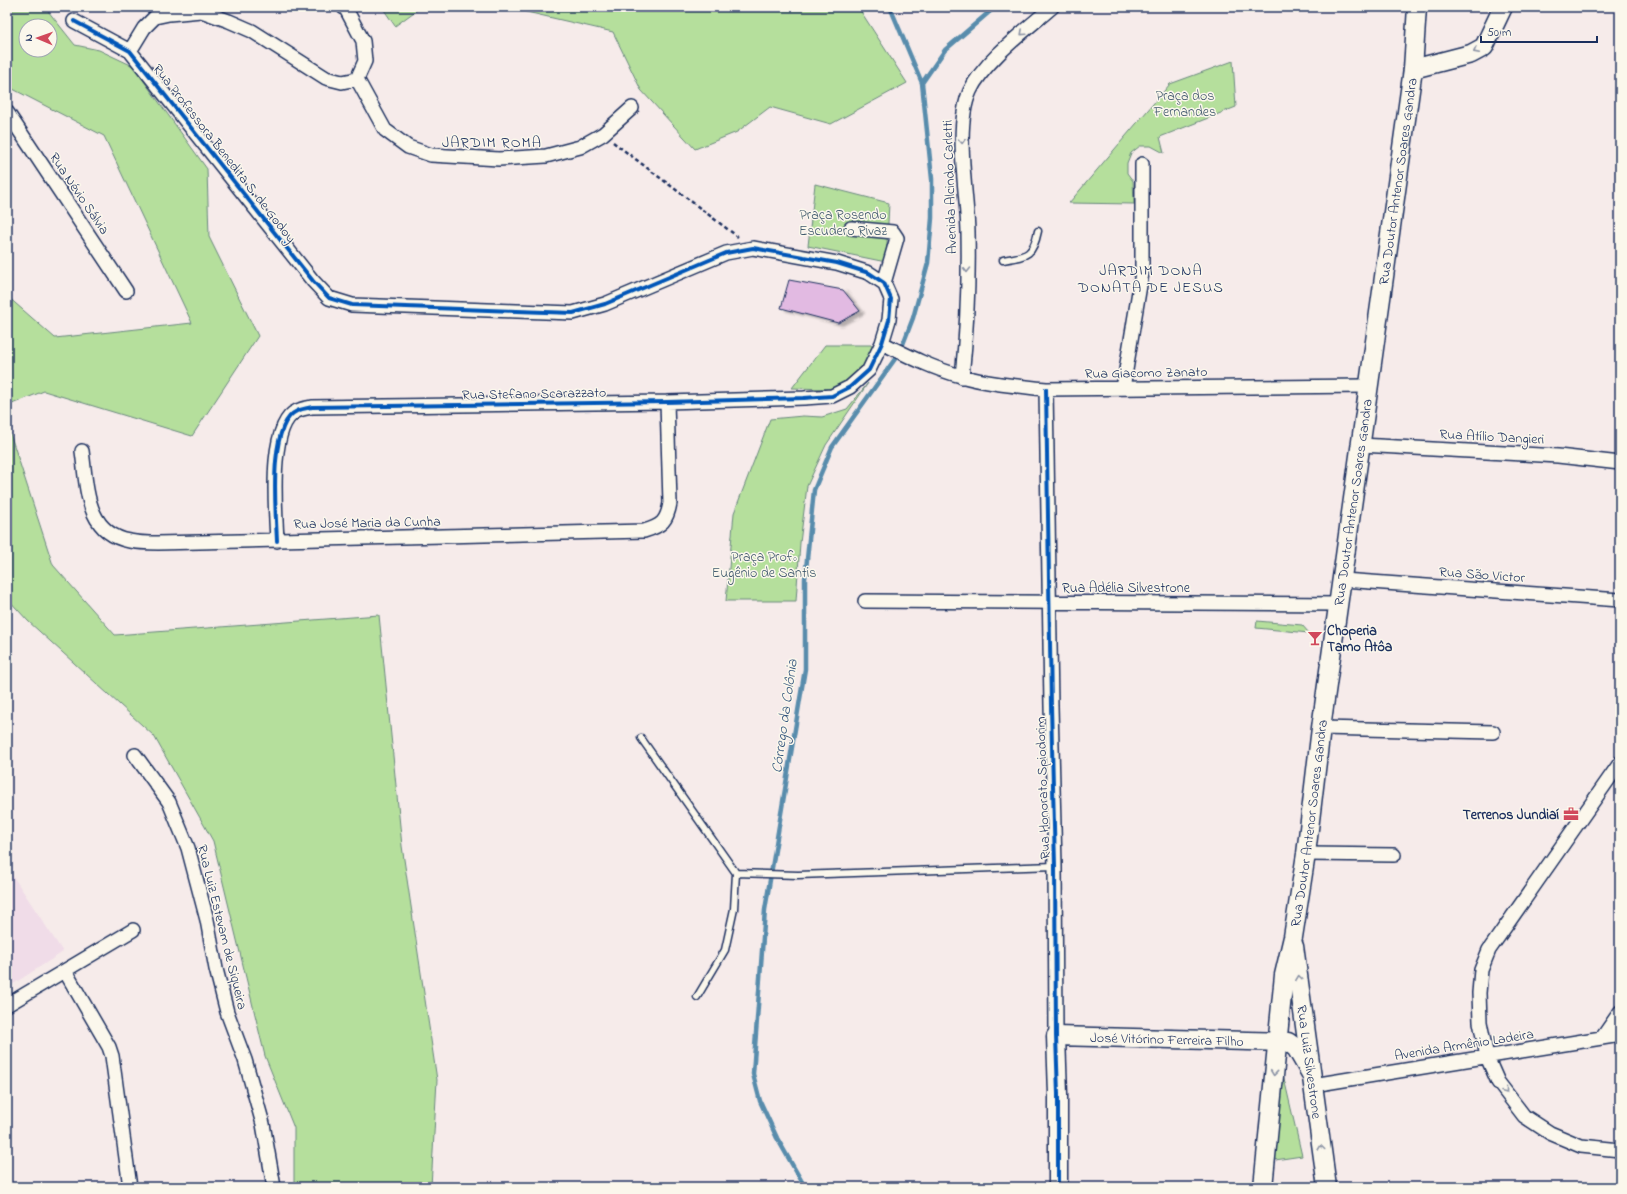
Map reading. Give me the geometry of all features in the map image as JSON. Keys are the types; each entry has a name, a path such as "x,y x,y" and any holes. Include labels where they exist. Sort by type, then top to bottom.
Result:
{"main road":[{"name":"Rua Doutor Antenor Soares Gandra","path":"1263,1187 1284,975 1293,937 1306,854 1321,728 1343,580 1368,386 1413,69 1417,7"},
{"path":"1413,69 1470,54 1484,47 1503,7"},
{"name":"Rua Luiz Silvestrone","path":"1293,937 1327,1187"},
{"name":"José Vitórino Ferreira Filho","path":"1056,1036 1288,1042 1296,1048 1312,1079"},
{"name":"Rua Honorato Spiodorim","path":"1056,1036 1058,1094 1058,1187"}],"street":[{"path":"343,7 346,9 363,41 365,60 357,79"},
{"name":"Avenida Alcindo Carletti","path":"962,377 966,332 968,232 962,136 963,110 970,90 987,65 1052,7"},
{"path":"130,51 144,28 154,17 201,11 252,31 326,78 342,82 357,79"},
{"name":"Rua Professora Benedita S. de Godoy","path":"74,21 130,51 313,281 329,298 352,305 574,313 604,304 726,253 753,248"},
{"path":"357,79 385,130 408,147 431,155 499,159 546,156 580,147 603,134 632,108"},
{"name":"Rua Névio Sálvia","path":"7,112 126,292"},
{"path":"1123,388 1142,273 1142,164"},
{"path":"753,248 837,263 869,273 884,283 897,238 892,232 851,228"},
{"name":"Rua Stefano Scarazzato","path":"277,541 276,452 279,436 286,421 296,411 312,407 667,402 832,396 850,387 869,370 887,346 891,299 884,283"},
{"name":"Rua Giacomo Zanato","path":"887,346 927,364 962,377 1009,385 1046,389 1368,386"},
{"name":"Rua Honorato Spiodorim","path":"1046,389 1050,602 1050,706 1055,866 1056,1036"},
{"name":"Rua José Maria da Cunha","path":"82,451 89,502 97,521 110,534 129,541 158,543 277,541 644,531 655,528 663,522 668,514 670,503 667,402"},
{"name":"Rua Atílio Dangieri","path":"1361,445 1558,456 1620,462"},
{"name":"Rua São Victor","path":"1343,580 1620,600"},
{"name":"Rua Adélia Silvestrone","path":"865,601 1339,604"},
{"path":"1321,728 1493,732"},
{"name":"Rua Luiz Estevam de Siqueira","path":"135,755 169,802 188,848 207,920 218,977 227,1012 245,1060 263,1124 274,1187"},
{"path":"1620,763 1489,950 1481,970 1479,993 1480,1022 1487,1057 1498,1082 1524,1116 1550,1133 1581,1146 1620,1150"},
{"path":"1306,854 1394,855"},
{"path":"7,1005 133,930"},
{"path":"65,971 109,1047 112,1056 130,1187"},
{"path":"1602,1038 1620,1012"},
{"name":"Avenida Armênio Ladeira","path":"1312,1079 1487,1057 1620,1035"}],"lane":[{"path":"1003,260 1025,256 1030,253 1035,245 1038,231"},
{"path":"641,738 736,873 734,909 725,950 697,997"},
{"path":"736,873 798,875 1055,866"}],"path":[{"path":"603,134 753,248"}],"shaded area":[{"path":"7,867 63,952 7,988"}],"green space":[{"path":"7,7 48,7 48,11 54,18 18,18 18,58 58,58 58,24 75,45 99,50 133,66 207,169 209,237 258,336 192,436 44,391 7,406 7,296 55,338 192,323 104,136 7,86"},
{"path":"382,7 421,7 395,26"},
{"path":"505,7 858,7 907,83 831,124 770,107 737,132 695,149 641,90 613,32"},
{"name":"Praça dos Fernandes","path":"1233,61 1236,107 1160,137 1164,153 1151,146 1140,146 1131,153 1127,163 1127,173 1133,181 1134,204 1069,203 1170,84"},
{"name":"Praça Rosendo Escudero Rivaz","path":"815,184 889,203 886,262 808,246"},
{"path":"825,345 874,345 868,360 852,377 832,389 792,388"},
{"name":"Praça Profº Eugênio de Santis","path":"868,383 826,445 807,486 800,543 796,601 726,601 734,513 770,419 803,416 822,417 847,409"},
{"path":"7,424 53,565 115,635 379,615 402,846 437,1080 431,1187 294,1187 294,1128 265,1056 213,841 154,736 28,621 7,598"},
{"path":"1257,621 1302,625 1309,633 1256,628"},
{"path":"1283,1074 1302,1156 1275,1160 1279,1092"}],"building":[{"path":"789,280 843,290 860,311 838,323 781,308"}],"waterway":[{"path":"890,7 922,83"},
{"name":"Córrego da Colônia","path":"805,1187 777,1138 760,1101 753,1074 765,910 805,669 805,579 814,490 832,447 900,352 913,318 928,263 932,218 932,179 922,83 945,50 995,7"}],"cycle path":[{"path":"74,21 130,51 313,281 329,298 352,305 573,313 605,304 726,253 753,248 837,263 869,273 884,283 891,299 889,320 882,343 869,370 850,387 832,396 667,402 312,407 299,410 287,419 281,433 277,450 275,470 277,541"},
{"path":"1046,389 1055,866 1058,1187"}],"place":[{"name":"Choperia Tamo Atôa","path":"1315,638"},
{"name":"Terrenos Jundiaí","path":"1571,814"}],"district":[{"name":"JARDIM ROMA","path":"492,142"},
{"name":"JARDIM DONA DONATA DE JESUS","path":"1151,278"}]}
